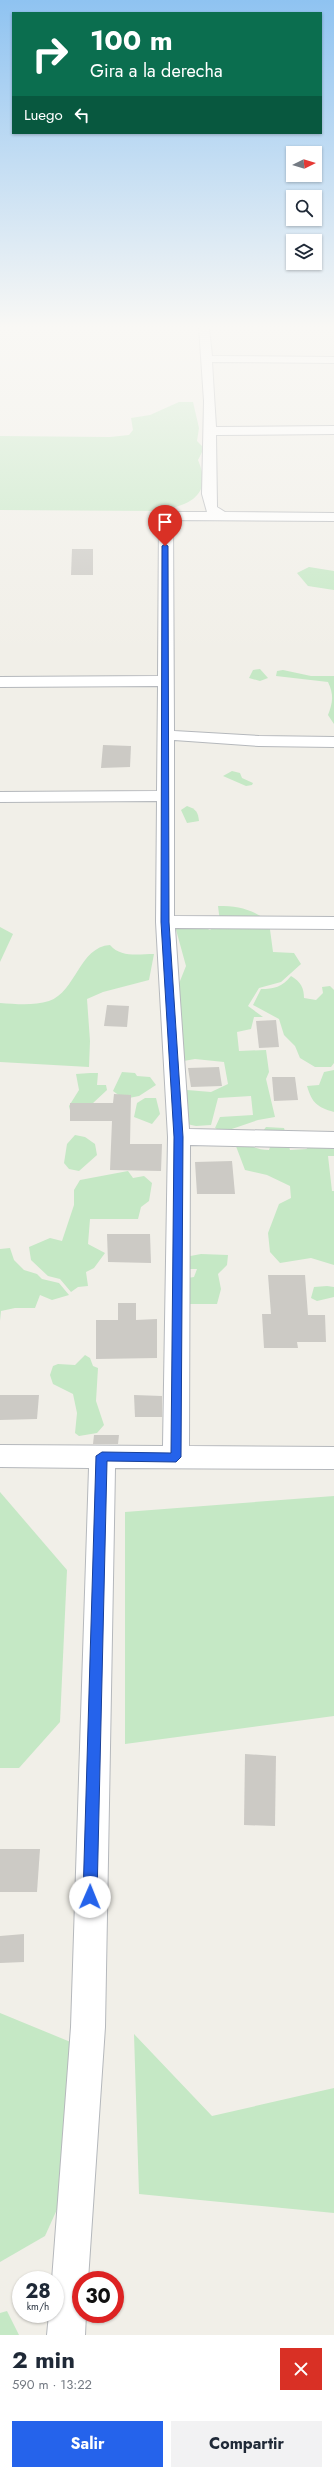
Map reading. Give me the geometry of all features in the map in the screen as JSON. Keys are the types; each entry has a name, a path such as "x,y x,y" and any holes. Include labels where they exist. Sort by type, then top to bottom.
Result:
{"street":[{"path":"210,436 209,494 211,509 221,516"},
{"path":"176,1457 178,1137 165,922 164,796 166,735 164,681 166,516 334,517"},
{"path":"0,682 164,681"},
{"path":"166,735 334,742"},
{"path":"0,797 164,796"},
{"path":"165,922 334,923"},
{"path":"178,1137 334,1140"},
{"path":"0,1456 334,1458"},
{"path":"66,2335 88,2027 102,1456"}],"green space":[{"path":"0,436 198,436 197,441 204,448 198,460 203,483 200,491 195,498 187,502 168,509 157,511 0,510"},
{"path":"309,567 334,571 334,590 308,586 297,573"},
{"path":"260,669 268,678 260,681 249,678 253,670"},
{"path":"283,670 311,676 334,676 334,724 328,715 332,698 328,682 276,676 277,671"},
{"path":"232,771 240,773 242,778 253,783 252,785 246,786 223,776"},
{"path":"187,806 196,811 199,821 187,823 181,810"},
{"path":"218,906 245,909 257,914 269,922 273,952 294,953 301,964 281,982 259,988 248,1006 263,1017 254,1017 251,1029 237,1032 239,1051 266,1050 269,1072 266,1079 275,1117 258,1120 223,1132 215,1128 220,1117 253,1115 251,1096 218,1098 211,1125 196,1126 182,1123 183,1082 187,1090 211,1092 228,1084 224,1062 195,1059 172,1063 174,996 186,966 175,926 197,924 210,930 220,922"},
{"path":"0,927 13,934 0,962"},
{"path":"110,945 119,952 125,954 154,954 149,980 103,992 87,999 90,1041 89,1067 0,1062 0,1003 31,1004 49,1001 66,989 91,953"},
{"path":"291,976 301,986 304,998 316,1000 323,993 322,987 330,986 334,990 334,1063 331,1067 315,1067 300,1058 295,1046 284,1035 279,1019 253,1005 261,989 278,987"},
{"path":"334,1070 334,1112 316,1104 311,1097 307,1086 319,1085 324,1072"},
{"path":"122,1072 135,1073 137,1076 150,1077 156,1085 139,1096 124,1099 113,1091"},
{"path":"98,1073 97,1085 106,1085 107,1090 93,1103 71,1114 69,1106 79,1090 76,1074"},
{"path":"145,1098 156,1098 160,1114 152,1124 134,1117 137,1103"},
{"path":"266,1127 284,1128 290,1150 307,1149 304,1139 334,1133 334,1156 328,1156 332,1191 334,1191 334,1265 311,1258 280,1263 270,1252 268,1233 279,1204 291,1198 290,1186 267,1175 245,1170 234,1141 259,1149 269,1150 272,1142 260,1135"},
{"path":"75,1135 85,1137 95,1144 97,1155 79,1171 69,1169 64,1163 67,1144"},
{"path":"128,1171 133,1178 144,1176 152,1183 149,1201 141,1207 138,1219 90,1219 88,1244 105,1253 94,1268 86,1272 88,1286 78,1287 71,1292 60,1279 48,1276 31,1260 29,1247 50,1238 62,1241 74,1205 74,1190 80,1180"},
{"path":"10,1248 14,1260 24,1270 37,1274 42,1279 59,1283 69,1295 52,1300 40,1295 35,1308 15,1308 1,1311 0,1321 0,1249"},
{"path":"201,1254 228,1255 227,1265 218,1274 221,1289 217,1304 189,1304 181,1279 194,1277 197,1269 183,1269 185,1257"},
{"path":"314,1287 334,1287 334,1297 317,1301 311,1298"},
{"path":"85,1355 90,1358 93,1366 98,1368 96,1401 104,1425 97,1433 79,1436 75,1433 77,1413 73,1394 53,1384 50,1375 53,1366 58,1364 75,1365"},
{"path":"0,1492 67,1570 60,1722 19,1768 0,1768"},
{"path":"334,1496 334,1716 125,1744 125,1512"},
{"path":"0,2013 73,2043 68,2185 45,2236 0,2262"},
{"path":"134,2034 212,2116 334,2088 334,2213 139,2194"},
{"path":"7,2311 19,2335 0,2335 0,2313"}],"building":[{"path":"72,549 93,549 93,575 71,575"},
{"path":"103,745 131,746 130,767 101,768"},
{"path":"107,1005 129,1006 127,1027 104,1026"},
{"path":"276,1020 279,1047 259,1048 256,1021"},
{"path":"219,1067 222,1086 191,1087 188,1068"},
{"path":"272,1077 295,1077 298,1100 274,1101"},
{"path":"114,1094 131,1095 130,1144 162,1144 161,1171 110,1170 112,1121 70,1121 70,1103 113,1103"},
{"path":"232,1161 235,1194 197,1194 195,1162"},
{"path":"107,1234 150,1234 151,1263 108,1262"},
{"path":"268,1275 305,1275 308,1315 325,1315 326,1342 297,1342 298,1348 264,1348 262,1314 271,1314"},
{"path":"118,1303 136,1303 136,1320 157,1319 157,1358 96,1359 96,1320 118,1320"},
{"path":"0,1395 39,1395 37,1419 0,1420"},
{"path":"134,1395 162,1396 162,1417 135,1417"},
{"path":"94,1435 119,1435 118,1444 93,1444"},
{"path":"245,1754 276,1756 275,1826 244,1825"},
{"path":"0,1849 40,1849 37,1892 0,1892"},
{"path":"24,1934 24,1962 0,1963 0,1936"}],"route":[{"path":"90,1897 102,1456 176,1457 178,1137 165,922 165,546"}]}
